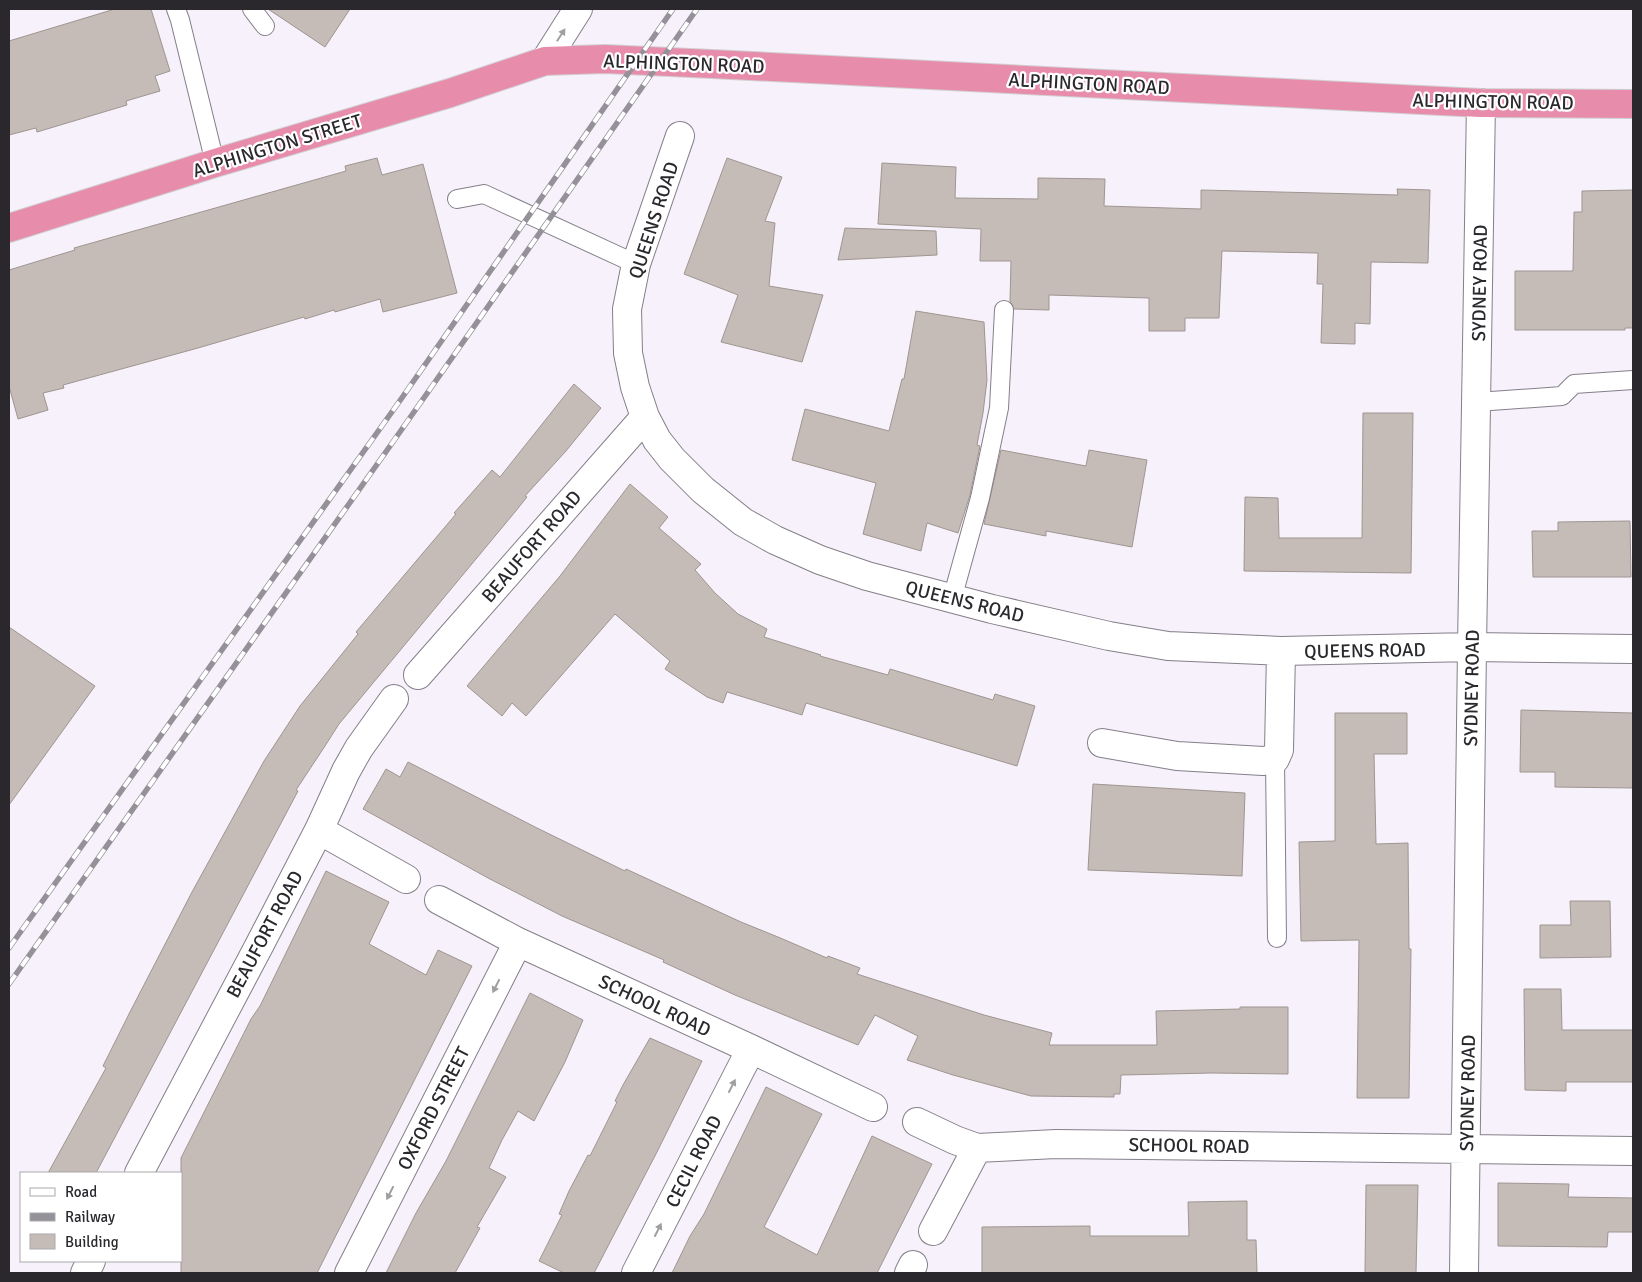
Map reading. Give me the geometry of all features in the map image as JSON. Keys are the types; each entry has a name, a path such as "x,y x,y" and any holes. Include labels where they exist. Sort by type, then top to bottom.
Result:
{"highway":[{"name":"ALPHINGTON ROAD","path":"544,61 605,59 1481,103 1633,104"},
{"name":"ALPHINGTON STREET","path":"9,228 215,163 450,93 544,61"}],"street":[{"path":"544,61 578,9"},
{"name":"SYDNEY ROAD","path":"1464,1273 1481,103"},
{"name":"QUEENS ROAD","path":"680,136 636,264 628,309 628,352 635,387 644,417 657,440 672,460 703,490 743,522 774,540 820,560 868,576 952,599 1109,636 1168,646 1280,651 1472,648 1633,649"},
{"name":"BEAUFORT ROAD","path":"418,675 644,417"},
{"path":"1102,743 1177,756 1263,761 1275,759 1279,750 1280,651"},
{"name":"BEAUFORT ROAD","path":"139,1172 319,830 346,771 359,748 394,699"},
{"path":"319,830 406,879"},
{"name":"SCHOOL ROAD","path":"439,900 518,942 873,1108"},
{"name":"OXFORD STREET","path":"349,1273 518,942"},
{"name":"CECIL ROAD","path":"636,1273 751,1050"},
{"name":"SCHOOL ROAD","path":"917,1122 977,1148 1056,1144 1633,1151"},
{"path":"933,1231 977,1148"},
{"path":"84,1273 90,1262"}],"lane":[{"path":"176,9 215,163"},
{"path":"252,9 265,26"},
{"path":"457,199 484,194 636,264"},
{"path":"952,599 980,498 999,408 1004,310"},
{"path":"1477,402 1562,396 1574,384 1633,380"},
{"path":"1275,759 1277,938"}],"building":[{"path":"115,9 151,9 170,71 155,76 160,91 126,101 127,105 37,132 36,128 9,135 9,41"},
{"path":"268,9 350,9 325,47"},
{"path":"377,158 382,175 423,164 457,293 383,312 380,299 335,312 334,310 305,319 304,317 63,385 64,388 43,393 48,410 18,419 9,386 9,270 75,250 74,248 346,171 345,166"},
{"path":"727,158 782,177 765,221 775,223 769,286 823,295 802,362 721,342 738,295 684,274"},
{"path":"882,163 956,167 955,198 1038,199 1038,178 1105,179 1104,206 1201,209 1201,190 1398,195 1397,189 1430,190 1428,263 1371,262 1370,324 1355,323 1355,344 1321,343 1323,284 1317,284 1318,253 1222,251 1219,318 1185,318 1185,331 1149,331 1149,298 1049,295 1049,310 1014,309 1010,301 1011,261 980,261 981,229 878,224"},
{"path":"1633,190 1633,328 1625,328 1625,330 1515,330 1515,271 1573,271 1574,212 1582,212 1582,191"},
{"path":"845,228 936,231 937,255 838,260"},
{"path":"916,311 984,322 987,380 977,445 980,446 970,495 958,533 927,523 921,551 863,534 876,483 792,460 805,409 889,431 902,379 904,379"},
{"path":"574,384 601,408 566,451 525,496 527,497 515,512 339,724 296,790 298,791 97,1172 49,1172 106,1068 103,1066 192,892 264,761 300,706 358,634 356,632 456,514 454,513 492,470 500,477"},
{"path":"1363,413 1413,413 1411,573 1244,571 1245,497 1278,498 1279,538 1362,538"},
{"path":"1001,450 1086,466 1089,450 1147,460 1132,547 1046,531 1046,536 984,524"},
{"path":"630,484 668,517 659,528 701,564 695,570 715,593 738,614 767,629 764,637 820,656 888,675 890,669 993,700 995,694 1035,706 1017,766 806,703 802,715 727,692 723,703 707,697 665,669 670,661 615,614 526,716 512,703 502,716 467,686 560,576"},
{"path":"1630,521 1631,577 1533,577 1532,531 1558,531 1558,522"},
{"path":"9,627 95,686 9,805"},
{"path":"1521,710 1633,713 1633,788 1555,787 1555,772 1520,772"},
{"path":"1335,713 1407,713 1407,754 1374,754 1376,844 1408,843 1409,949 1411,949 1409,1098 1357,1098 1359,940 1301,941 1299,842 1335,841"},
{"path":"408,762 625,871 626,869 741,922 827,958 828,956 860,968 857,974 984,1015 1052,1033 1049,1045 1157,1045 1156,1011 1288,1007 1288,1074 1121,1075 1120,1094 1114,1094 1114,1097 1031,1096 953,1075 907,1060 918,1036 875,1015 858,1045 735,995 663,962 664,960 562,916 488,878 363,809 386,769 400,777"},
{"path":"1093,784 1245,793 1242,876 1088,870"},
{"path":"326,871 389,902 369,944 426,975 438,950 472,966 317,1273 181,1273 181,1158 251,1019 260,1006"},
{"path":"1570,901 1610,901 1611,957 1540,958 1540,925 1571,925"},
{"path":"1524,989 1561,989 1562,1030 1633,1030 1633,1082 1566,1082 1566,1091 1525,1090"},
{"path":"530,993 583,1020 565,1062 534,1121 518,1111 502,1140 489,1168 506,1177 477,1227 480,1228 455,1273 386,1273 416,1213 446,1161"},
{"path":"650,1038 702,1061 594,1273 564,1273 539,1261 562,1215 559,1214 569,1191 588,1155 590,1156 617,1102 615,1101 623,1085"},
{"path":"766,1087 822,1114 764,1227 817,1255 872,1136 932,1164 877,1273 672,1273 690,1236 704,1214"},
{"path":"1498,1183 1569,1184 1568,1197 1633,1198 1633,1232 1608,1232 1607,1247 1498,1246"},
{"path":"1366,1185 1418,1185 1416,1273 1365,1273"},
{"path":"1247,1201 1247,1240 1256,1240 1257,1273 982,1273 982,1227 1090,1226 1090,1236 1189,1236 1188,1202"}],"railway":[{"path":"9,948 399,402 673,9"},
{"path":"9,984 697,9"}]}
